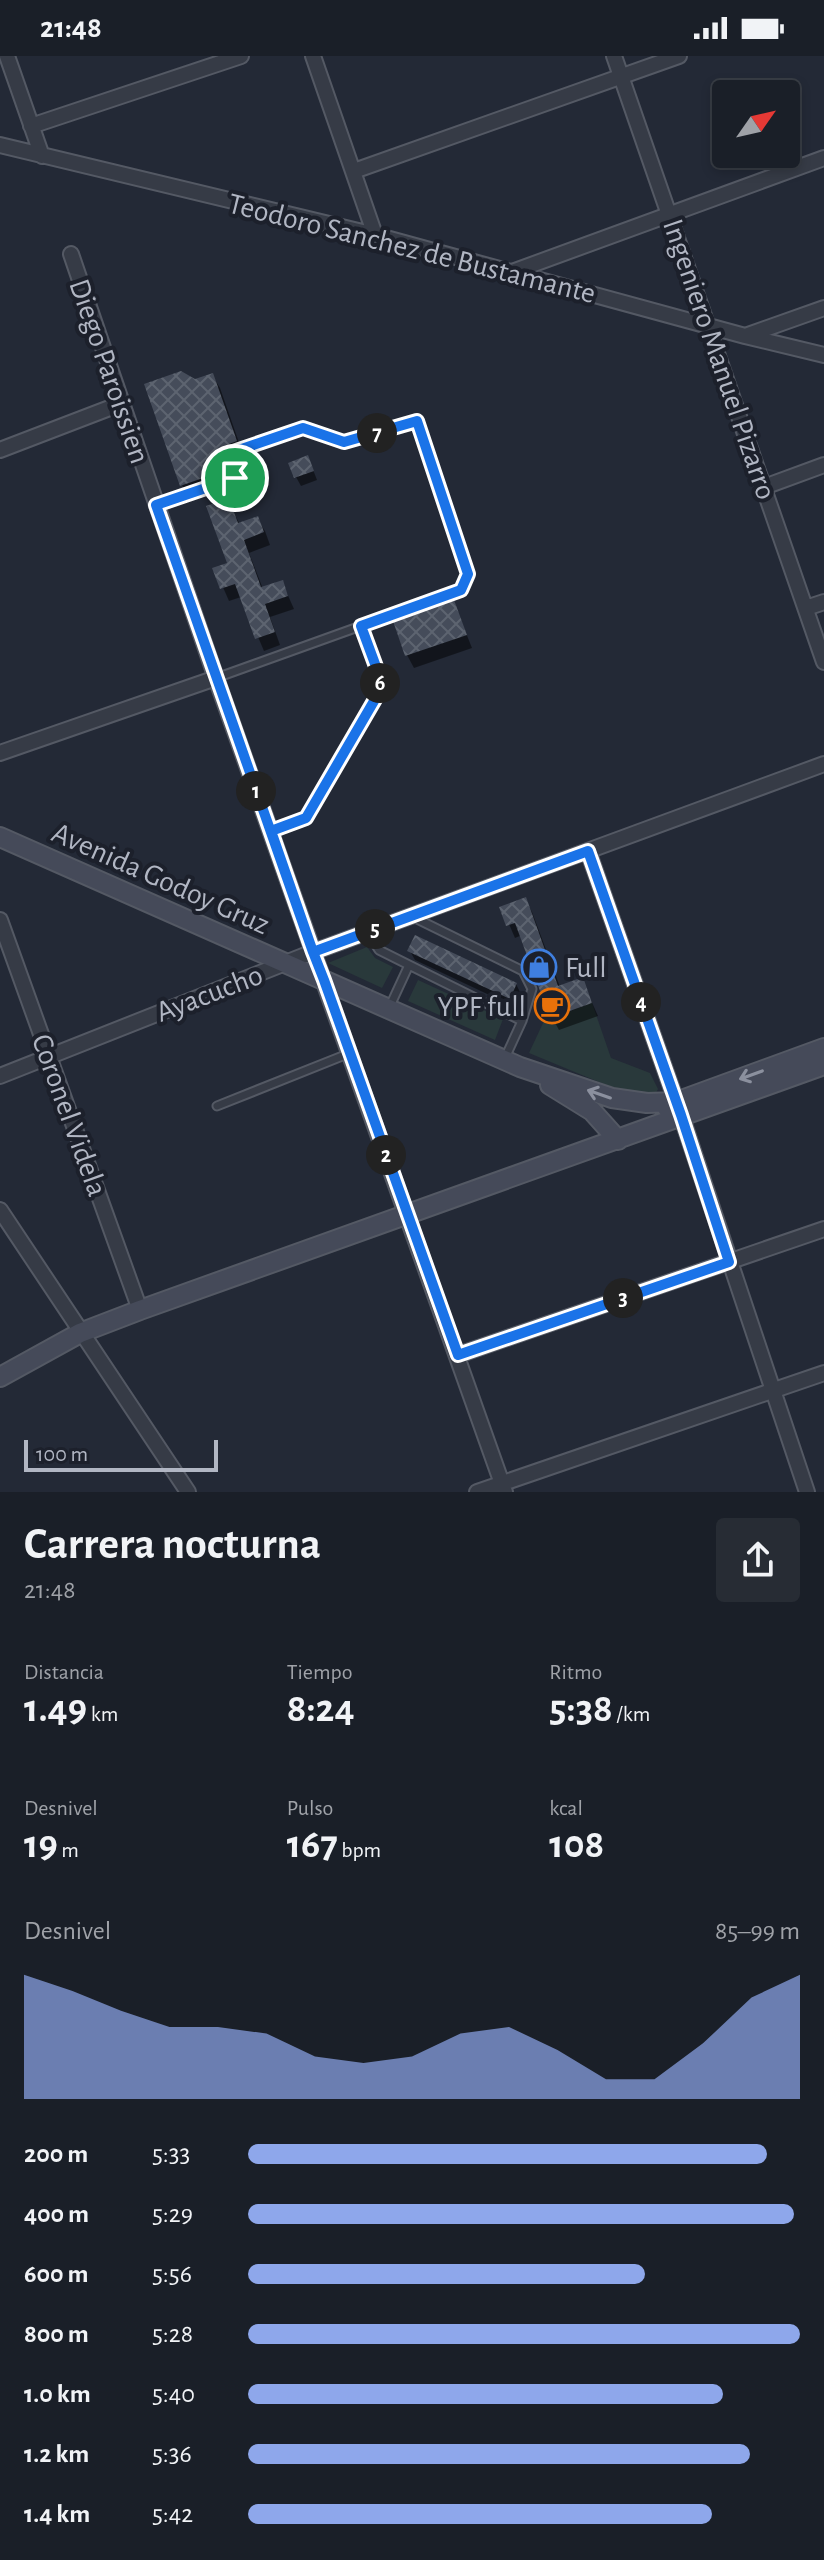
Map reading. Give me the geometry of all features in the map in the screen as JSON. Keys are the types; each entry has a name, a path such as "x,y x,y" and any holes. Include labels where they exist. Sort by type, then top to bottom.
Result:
{"main road":[{"name":"Avenida Godoy Gruz","path":"0,837 512,1063 612,1098 679,1108"},
{"path":"0,1377 80,1333 618,1140 679,1108 824,1048"},
{"name":"Avenida Godoy Gruz","path":"512,1063 592,1111 618,1140"},
{"path":"679,1108 824,1065"}],"street":[{"path":"7,56 42,156"},
{"path":"31,126 241,56"},
{"path":"313,56 375,235"},
{"name":"Ingeniero Manuel Pizarro","path":"614,56 824,662"},
{"path":"354,171 679,56"},
{"name":"Teodoro Sanchez de Bustamante","path":"0,145 375,235 824,355"},
{"path":"511,272 824,158"},
{"name":"Diego Paroissien","path":"71,254 120,404 503,1488"},
{"path":"745,336 824,308"},
{"path":"0,450 120,404"},
{"path":"764,487 824,465"},
{"path":"806,608 824,602"},
{"path":"0,753 216,678"},
{"name":"Ayacucho","path":"0,1076 313,952 824,764"},
{"path":"588,851 679,1108 807,1492"},
{"name":"Coronel Videla","path":"0,920 140,1310"},
{"path":"0,1210 188,1492"},
{"path":"458,1355 824,1229"},
{"path":"477,1492 503,1488 824,1373"}],"lane":[{"path":"156,505 235,478 230,453 303,428 344,442 417,421 468,574 461,590 216,678"},
{"path":"271,831 306,818 381,689 361,626"},
{"path":"411,916 523,971 532,989 512,1063"},
{"path":"367,932 379,950 522,1021"},
{"path":"388,1008 409,965"},
{"path":"217,1106 350,1053"}],"shaded area":[{"path":"367,947 375,958 393,967 382,988 328,963"},
{"path":"418,980 503,1019 495,1040 408,1001"},
{"path":"592,1003 611,1058 650,1073 658,1089 655,1095 623,1092 529,1053 544,1021"}],"building":[{"path":"181,371 195,379 213,373 237,441 221,447 229,469 180,486 144,384"},
{"path":"308,455 314,471 294,478 288,463"},
{"path":"229,498 238,523 258,516 264,532 244,540 261,587 283,580 288,596 265,604 275,632 255,639 235,584 220,589 212,568 227,563 206,506"},
{"path":"454,600 467,635 405,656 393,621"},
{"path":"526,897 558,986 583,977 592,1003 550,1018 515,923 506,926 499,907"},
{"path":"415,935 517,983 510,999 407,951"}],"place":[{"name":"Full","path":"539,967"},
{"name":"YPF full","path":"552,1006"}],"route":[{"path":"235,478 156,505 313,952 458,1355 729,1262 588,851 313,952 271,831 306,818 381,689 361,626 461,590 468,574 417,421 344,442 303,428 230,453 235,478"}]}
